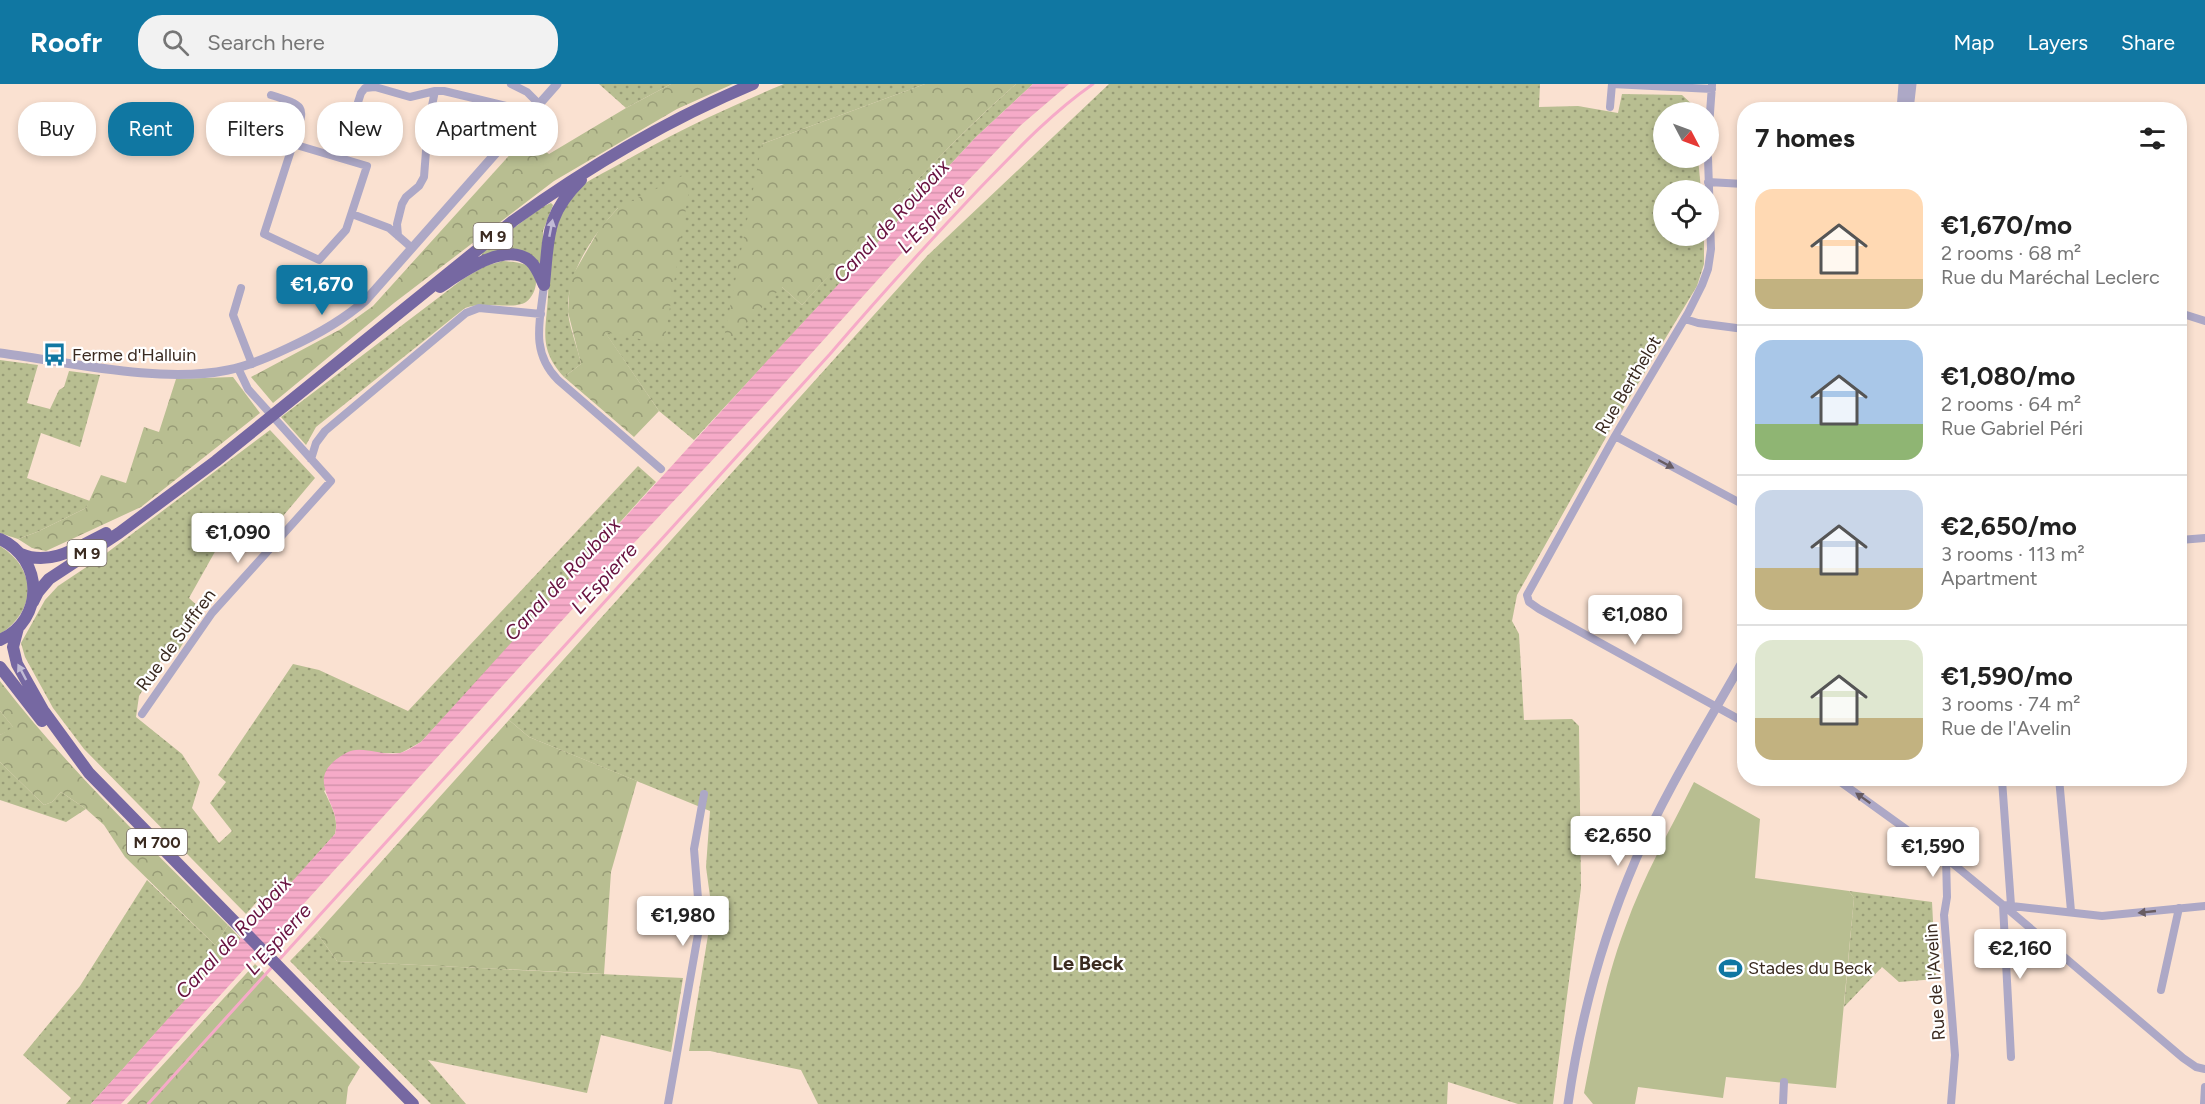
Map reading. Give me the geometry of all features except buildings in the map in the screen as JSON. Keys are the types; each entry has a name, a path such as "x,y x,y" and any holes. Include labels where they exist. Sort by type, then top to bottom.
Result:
{"highway":[{"name":"M 9","path":"33,602 41,587 54,575 147,511 283,407 513,221 603,160 672,122 753,84"},
{"path":"544,285 551,227 556,209 572,189 603,160"},
{"path":"376,330 395,321 429,294 461,273 490,258 515,255 526,259 535,267 544,285"},
{"name":"M 9","path":"21,554 39,559 61,555 147,511"},
{"path":"0,539 21,554 33,577 34,592 28,614 18,628 0,640"},
{"name":"M 700","path":"18,628 12,647 17,664 43,710 89,773"},
{"name":"M 700","path":"0,667 62,746 412,1104"}],"street":[{"path":"511,84 527,92 537,102"},
{"path":"541,102 557,84"},
{"path":"1610,107 1612,84 1712,86 1711,102"},
{"path":"1902,102 1903,84"},
{"path":"1910,102 1912,84"},
{"path":"340,158 361,93 365,88 375,87 411,97 444,91 490,102"},
{"path":"398,236 397,224 404,201 419,186 424,177 428,125 435,91"},
{"path":"271,95 293,102"},
{"path":"289,156 264,234 319,260 343,233 352,214 367,166 305,148"},
{"path":"0,353 163,374 200,373 252,364 309,339 348,315 366,300 494,156"},
{"path":"1719,183 1737,184"},
{"path":"352,214 387,227 412,248"},
{"name":"Rue Berthelot","path":"1711,246 1710,262 1702,285 1685,319 1527,591 1529,602 1539,609 1718,706"},
{"path":"544,285 541,314 540,351 542,359 551,372 661,469"},
{"path":"241,288 233,315 252,364"},
{"path":"311,459 316,443 325,431 466,313 479,308 541,314"},
{"path":"2187,315 2205,321"},
{"path":"1685,319 1737,328"},
{"name":"Rue de Suffren","path":"142,714 212,613 331,481 248,389 238,368"},
{"path":"1615,436 1737,501"},
{"path":"2187,539 2205,538"},
{"path":"1568,1104 1585,1011 1598,963 1619,903 1653,824 1737,672"},
{"path":"1718,706 1737,718"},
{"path":"1846,786 2007,905 2187,1061 2205,1069"},
{"path":"2002,786 2011,1057"},
{"path":"2061,786 2072,911"},
{"path":"668,1104 700,922 694,849 704,794"},
{"name":"Rue de l'Avelin","path":"1946,858 1947,897 1944,915 1955,1055 1951,1104"},
{"path":"2007,905 2102,916 2205,906"},
{"path":"2161,990 2179,908"},
{"path":"1782,1104 1784,1082"},
{"path":"2204,1104 2205,1087"}],"green space":[{"path":"599,84 671,84 626,108"},
{"path":"671,84 733,84 677,109 554,181 394,303 273,403 251,377 341,329 373,306 509,156 558,156 558,149"},
{"path":"784,84 925,84 762,144 782,287 802,305 906,192 988,110 1016,84 1033,84 976,137 694,440 659,411 604,331 664,343 618,208 591,242 572,282 568,316 581,364 564,377 556,367 547,348 545,330 550,250 554,228 562,207 572,193 586,183 678,132"},
{"path":"925,84 1016,84 932,164 802,305 782,287 722,348 762,144"},
{"path":"1109,84 1540,84 1539,107 1578,106 1618,113 1622,94 1682,95 1690,102 1653,102 1653,168 1699,168 1700,180 1653,180 1653,246 1704,246 1704,264 1697,286 1609,432 1517,595 1512,621 1519,634 1524,720 1572,719 1579,726 1581,888 1553,1104 1518,1104 1448,1082 1447,1104 818,1104 801,1070 710,1051 689,1051 712,911 706,867 710,811 529,737 509,720 927,256"},
{"path":"692,171 664,344 605,332 659,411 634,437 564,377 581,364 568,312 570,280 600,228 618,208"},
{"path":"551,203 553,205 543,231 543,261 541,264 481,256 484,250 542,207"},
{"path":"503,261 525,265 534,272 536,286 526,302 514,305 481,305 465,308 316,427 306,445 281,417 463,279 485,266"},
{"path":"0,360 38,365 27,403 50,409 59,390 64,387 69,371 100,375 80,447 41,433 27,478 90,501 86,508 18,539 0,533"},
{"path":"233,377 260,413 141,507 46,551 32,548 18,539 86,508 101,475 126,483 144,427 159,432 176,379"},
{"path":"270,430 315,478 257,547 226,532 189,598 203,611 177,653 169,648 139,696 136,717 182,754 200,782 192,808 219,843 232,831 210,803 226,782 218,775 293,664 319,670 408,711 638,466 656,482 421,742 401,753 378,753 324,791 335,817 335,834 271,906 261,897 246,914 84,749 53,708 25,657 21,643 45,600 58,586 100,558"},
{"path":"0,546 21,566 28,590 21,613 0,634"},
{"path":"0,681 81,776 228,925 215,945 125,857 104,825 86,809 61,792 52,802 44,805 0,762 0,735 13,727 0,711"},
{"path":"0,711 14,728 0,735"},
{"path":"509,720 529,737 637,781 611,872 604,974 337,961 317,933"},
{"path":"0,762 44,805 52,802 61,792 86,809 66,822 0,800"},
{"name":"Stades du Beck","path":"1694,782 1760,819 1755,878 1849,891 1854,898 1836,1088 1726,1077 1723,1098 1638,1087 1635,1104 1593,1104 1584,1093 1601,1009 1618,948 1648,872"},
{"path":"147,880 215,945 228,925 241,939 91,1104 66,1104 71,1098 23,1055 80,986"},
{"path":"1849,891 1932,902 1936,979 1899,982 1882,967 1844,1007 1854,898"},
{"path":"317,933 337,961 683,978 671,1052 601,1035 587,1093 428,1060 466,1104 431,1104 290,961"},
{"path":"255,964 360,1067 348,1087 346,1104 127,1104"}],"water":[{"path":"1033,84 1069,84 1021,125 957,192 772,397 599,580 121,1104 91,1104 335,834 334,812 324,782 325,773 332,763 352,751 365,750 393,754 408,750 421,742 767,361 976,137"}],"waterway":[{"name":"L'Espierre","path":"278,961 978,190 1033,134 1093,84"},
{"name":"L'Espierre","path":"148,1104 273,966"}],"place":[{"name":"Ferme d'Halluin","path":"54,355"},
{"name":"Stades du Beck","path":"1730,968"}],"district":[{"name":"Le Beck","path":"1088,963"}],"water label":[{"name":"Canal de Roubaix","path":"891,221"},
{"name":"Canal de Roubaix","path":"562,579"},
{"name":"Canal de Roubaix","path":"233,937"}]}
